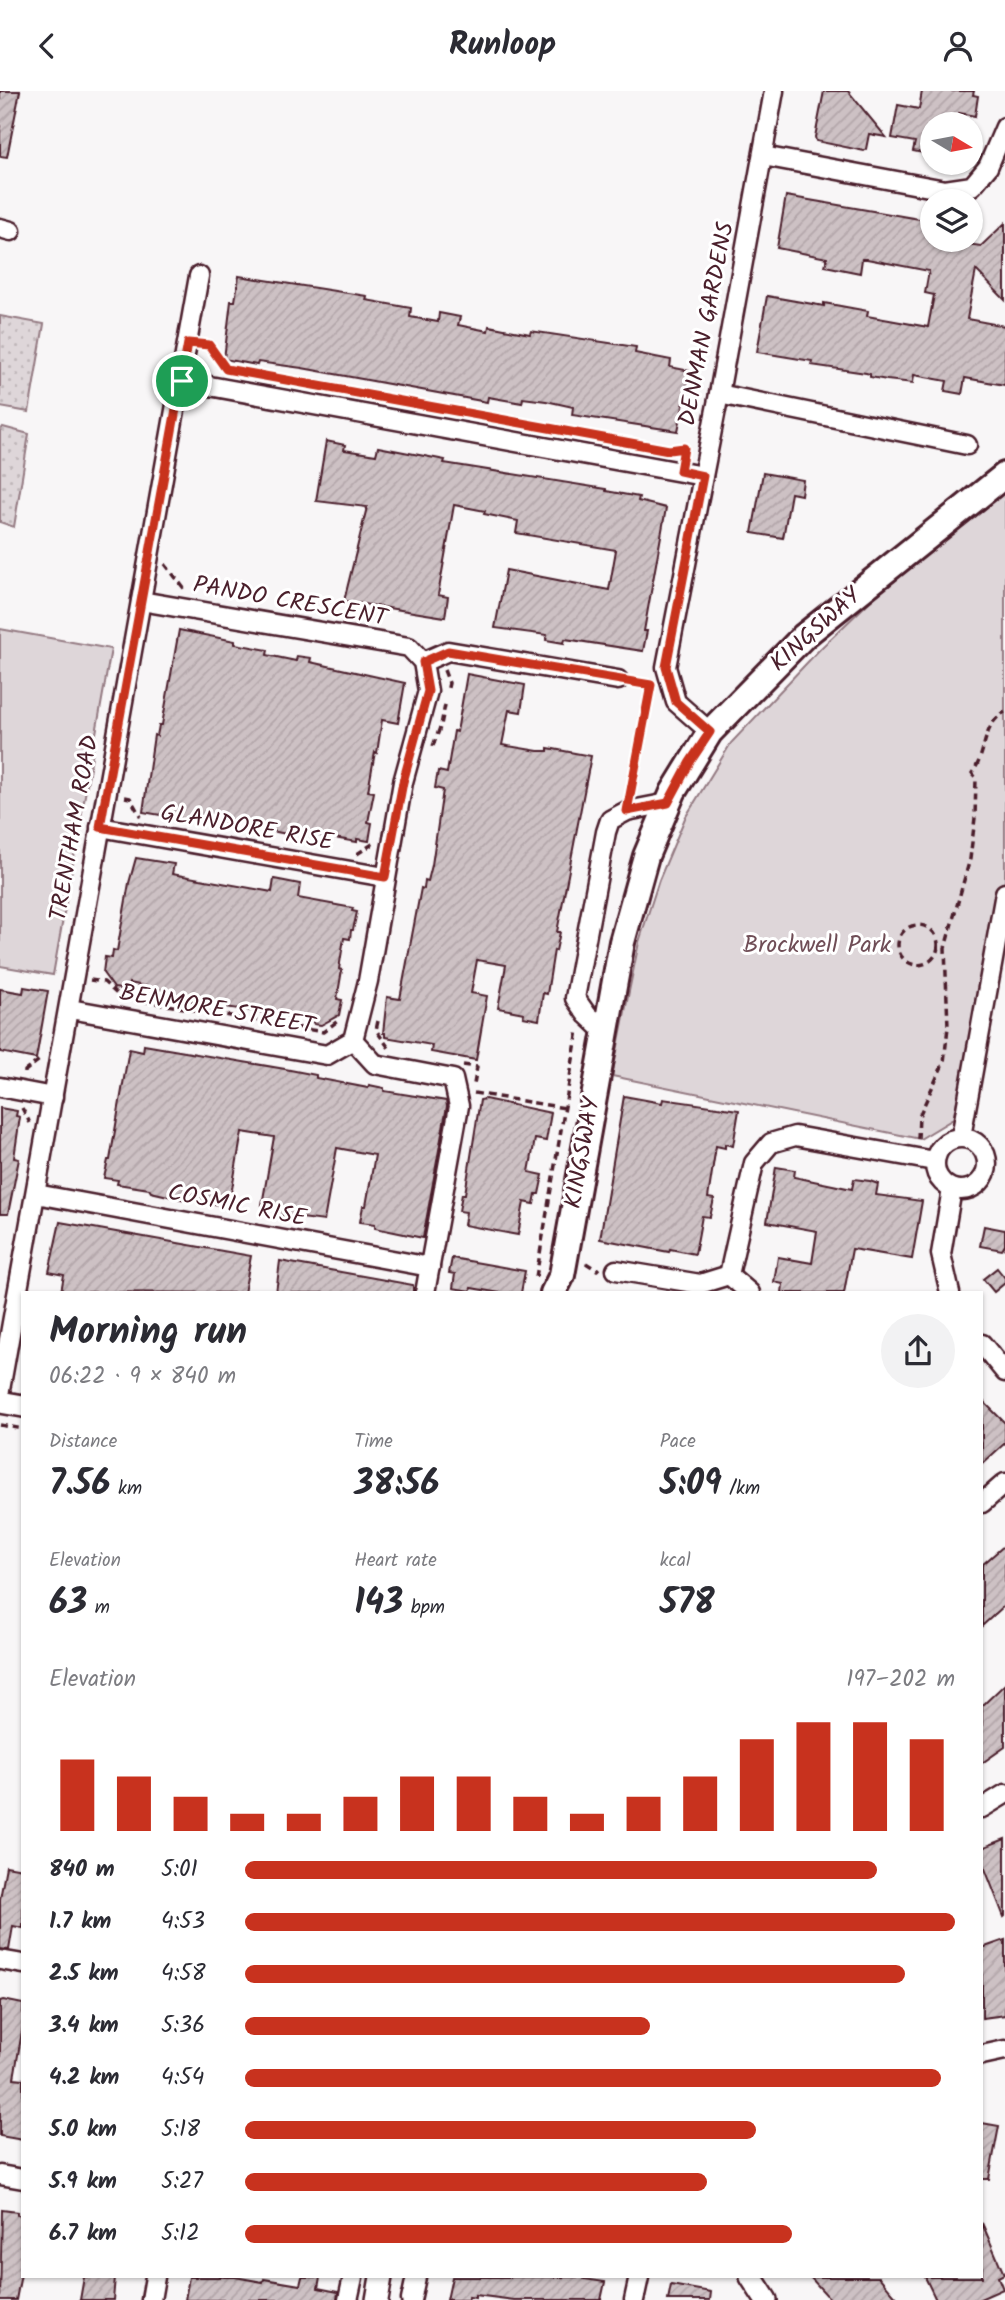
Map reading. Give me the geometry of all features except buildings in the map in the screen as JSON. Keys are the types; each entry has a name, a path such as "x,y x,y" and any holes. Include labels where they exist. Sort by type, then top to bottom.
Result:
{"main road":[{"name":"KINGSWAY","path":"553,1285 596,1023 646,856 668,803 690,762 710,732 804,636 1001,479"}],"street":[{"name":"DENMAN GARDENS","path":"710,732 676,702 666,667 774,91"},
{"path":"763,156 944,190 972,186 988,167 1005,127"},
{"name":"TRENTHAM ROAD","path":"21,1291 100,827 199,276"},
{"path":"182,381 703,476"},
{"path":"719,394 967,445"},
{"name":"PANDO CRESCENT","path":"141,601 409,647 423,662"},
{"path":"425,1291 459,1106 453,1079 376,1064 353,1040 368,981 403,782 428,691 423,662 448,651 618,680"},
{"path":"627,811 668,803"},
{"name":"KINGSWAY","path":"596,1023 575,998 606,831 610,820 627,811"},
{"name":"GLANDORE RISE","path":"100,827 385,877"},
{"path":"961,1137 1005,893"},
{"name":"BENMORE STREET","path":"70,1009 327,1055 353,1040"},
{"path":"0,1087 53,1097"},
{"path":"729,1275 754,1163 771,1143 795,1136 934,1161"},
{"path":"961,1137 976,1142 996,1171 976,1187 968,1190 952,1189 937,1175 934,1161 942,1146 949,1140 961,1137"},
{"path":"949,1291 940,1254 952,1189"},
{"name":"COSMIC RISE","path":"36,1194 430,1267"},
{"path":"616,1270 700,1284 729,1275"},
{"path":"729,1275 748,1291"},
{"name":"TRENTHAM ROAD","path":"0,1390 20,1301"},
{"path":"983,1345 1005,1372"},
{"path":"0,1402 21,1406"},
{"path":"0,1416 21,1420"},
{"path":"983,1502 1005,1483"},
{"path":"983,1807 1005,1794"},
{"path":"0,1960 21,1964"},
{"path":"983,2055 1005,2050"},
{"path":"0,2175 21,2179"},
{"path":"151,2300 155,2278"},
{"path":"348,2300 353,2278"},
{"path":"377,2300 381,2278"},
{"path":"411,2300 416,2278"},
{"path":"634,2300 639,2278"},
{"path":"752,2278 766,2300"}],"path":[{"path":"188,343 209,345 226,369 239,372"},
{"path":"669,450 684,448 680,471"},
{"path":"618,680 651,685 627,811"},
{"path":"918,1139 919,1116 944,1062 947,1045 945,948 970,859 976,778 972,773 977,767 986,734 999,715 1005,712"},
{"path":"106,795 130,798 143,820"},
{"path":"354,856 379,840 391,843"},
{"path":"916,925 933,932 938,947 928,961 918,964 906,962 898,951 901,936 910,926 916,925"},
{"path":"938,947 945,948"},
{"path":"74,978 104,982 120,997 323,1032 345,1016 378,1021"},
{"path":"553,1285 579,1026 596,1023"},
{"path":"0,1425 21,1429"}],"green space":[{"path":"0,316 44,324 29,412 0,407"},
{"path":"3,427 29,434 14,527 0,522 0,431"},
{"name":"Brockwell Park","path":"1005,479 1005,885 953,1119 920,1139 612,1076 639,942 659,880 685,818 731,743 821,648 994,483"},
{"path":"0,629 111,649 53,975 0,966"}],"route":[{"path":"188,343 209,345 226,369 669,450 684,448 680,471 703,476 666,667 676,702 710,732 668,803 627,811 651,685 448,651 423,662 428,691 403,782 385,877 100,827 182,381 188,343"}]}
